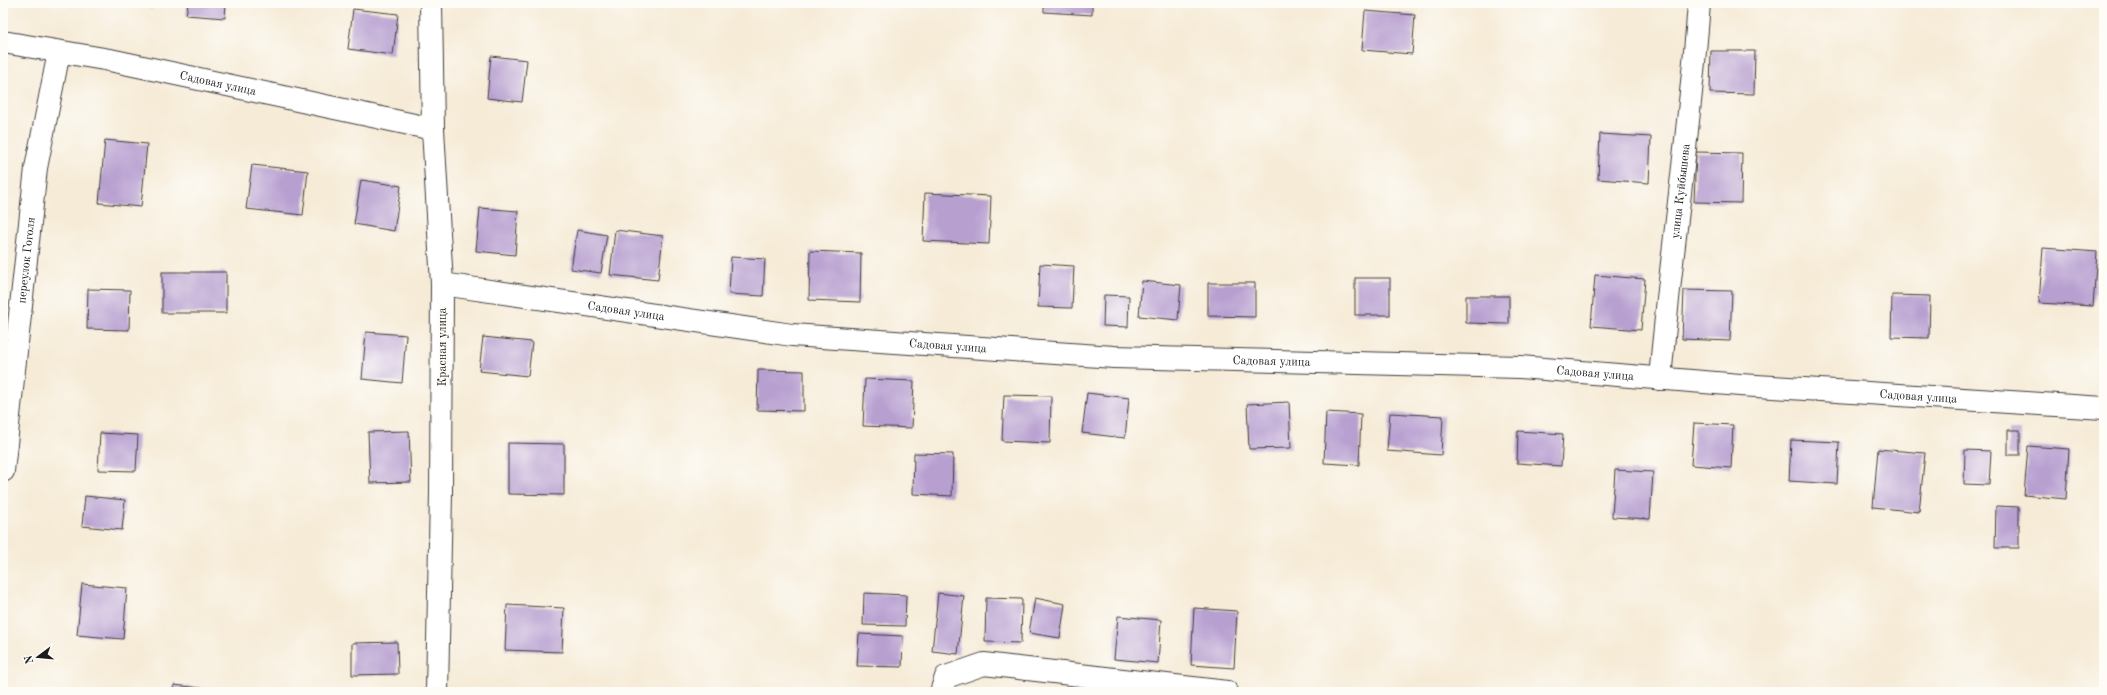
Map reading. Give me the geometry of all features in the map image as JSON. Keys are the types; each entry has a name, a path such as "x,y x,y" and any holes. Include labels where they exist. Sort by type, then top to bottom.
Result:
{"street":[{"name":"Красная улица","path":"431,3 432,129 442,284 441,493 437,692"},
{"name":"улица Куйбышева","path":"1660,379 1669,277 1693,84 1699,3"},
{"name":"Садовая улица","path":"3,42 110,60 432,129"},
{"name":"переулок Гоголя","path":"3,471 36,168 59,52"},
{"name":"Садовая улица","path":"442,284 792,335 1114,357 1520,367 1660,379 2104,408"},
{"path":"941,692 946,676 984,664 1227,692"}],"building":[{"path":"126,3 153,3 152,8"},
{"path":"188,3 226,3 225,18 186,15"},
{"path":"1044,3 1092,3 1092,15 1044,12"},
{"path":"353,9 398,14 393,55 348,49"},
{"path":"1365,11 1415,15 1412,54 1362,50"},
{"path":"1711,51 1755,51 1754,94 1710,93"},
{"path":"491,56 527,60 522,102 487,98"},
{"path":"1600,134 1651,137 1649,183 1598,179"},
{"path":"105,140 147,144 141,207 99,203"},
{"path":"1696,152 1742,153 1741,203 1694,202"},
{"path":"252,165 308,171 303,215 246,209"},
{"path":"361,180 401,186 394,231 354,224"},
{"path":"925,193 991,196 989,244 923,241"},
{"path":"480,208 518,211 515,255 476,251"},
{"path":"577,230 607,235 601,273 571,269"},
{"path":"615,230 663,236 658,280 610,275"},
{"path":"2043,248 2097,252 2093,306 2039,303"},
{"path":"810,251 861,253 860,302 809,300"},
{"path":"731,257 765,259 763,296 729,294"},
{"path":"1040,264 1074,266 1072,308 1038,307"},
{"path":"162,272 226,272 226,313 162,313"},
{"path":"1595,275 1645,279 1641,330 1591,326"},
{"path":"1355,278 1390,278 1390,315 1355,315"},
{"path":"1142,281 1181,285 1178,320 1139,316"},
{"path":"1208,283 1255,283 1255,317 1208,316"},
{"path":"88,289 130,290 129,330 87,329"},
{"path":"1684,290 1732,291 1730,341 1682,339"},
{"path":"1104,295 1129,296 1128,327 1103,326"},
{"path":"1892,295 1930,296 1929,338 1891,337"},
{"path":"1466,296 1509,296 1509,324 1466,323"},
{"path":"366,332 406,335 402,383 362,379"},
{"path":"483,337 532,342 528,376 479,371"},
{"path":"758,370 804,371 804,411 757,410"},
{"path":"865,379 914,381 912,428 863,426"},
{"path":"1087,393 1129,398 1125,438 1082,433"},
{"path":"1004,395 1051,396 1050,443 1002,441"},
{"path":"1289,402 1291,448 1249,449 1247,404"},
{"path":"1326,412 1361,414 1359,465 1324,463"},
{"path":"1390,413 1443,416 1441,455 1387,451"},
{"path":"1694,423 1733,425 1731,468 1691,465"},
{"path":"2008,430 2020,430 2020,455 2008,455"},
{"path":"409,431 411,482 370,483 368,432"},
{"path":"1518,431 1563,434 1561,466 1517,463"},
{"path":"100,433 138,435 136,471 98,470"},
{"path":"1791,440 1839,442 1837,484 1789,481"},
{"path":"508,443 564,444 564,495 508,494"},
{"path":"2028,446 2069,449 2066,499 2024,495"},
{"path":"1878,449 1925,453 1919,512 1873,507"},
{"path":"1965,450 1991,451 1989,485 1964,484"},
{"path":"914,453 953,454 952,496 913,494"},
{"path":"1615,470 1653,472 1650,519 1612,517"},
{"path":"85,496 125,500 122,530 82,526"},
{"path":"1996,506 2019,507 2019,548 1995,548"},
{"path":"82,584 127,588 123,639 77,635"},
{"path":"864,593 906,595 905,626 863,625"},
{"path":"938,593 964,596 958,654 932,651"},
{"path":"986,598 1022,599 1021,643 985,642"},
{"path":"1035,598 1065,604 1060,638 1029,633"},
{"path":"507,605 564,608 562,652 505,650"},
{"path":"1194,608 1237,611 1234,668 1191,665"},
{"path":"1118,616 1161,620 1158,663 1114,659"},
{"path":"859,634 903,636 902,667 857,666"},
{"path":"397,642 398,674 352,675 352,643"},
{"path":"174,685 209,689 209,692 173,692"}]}
